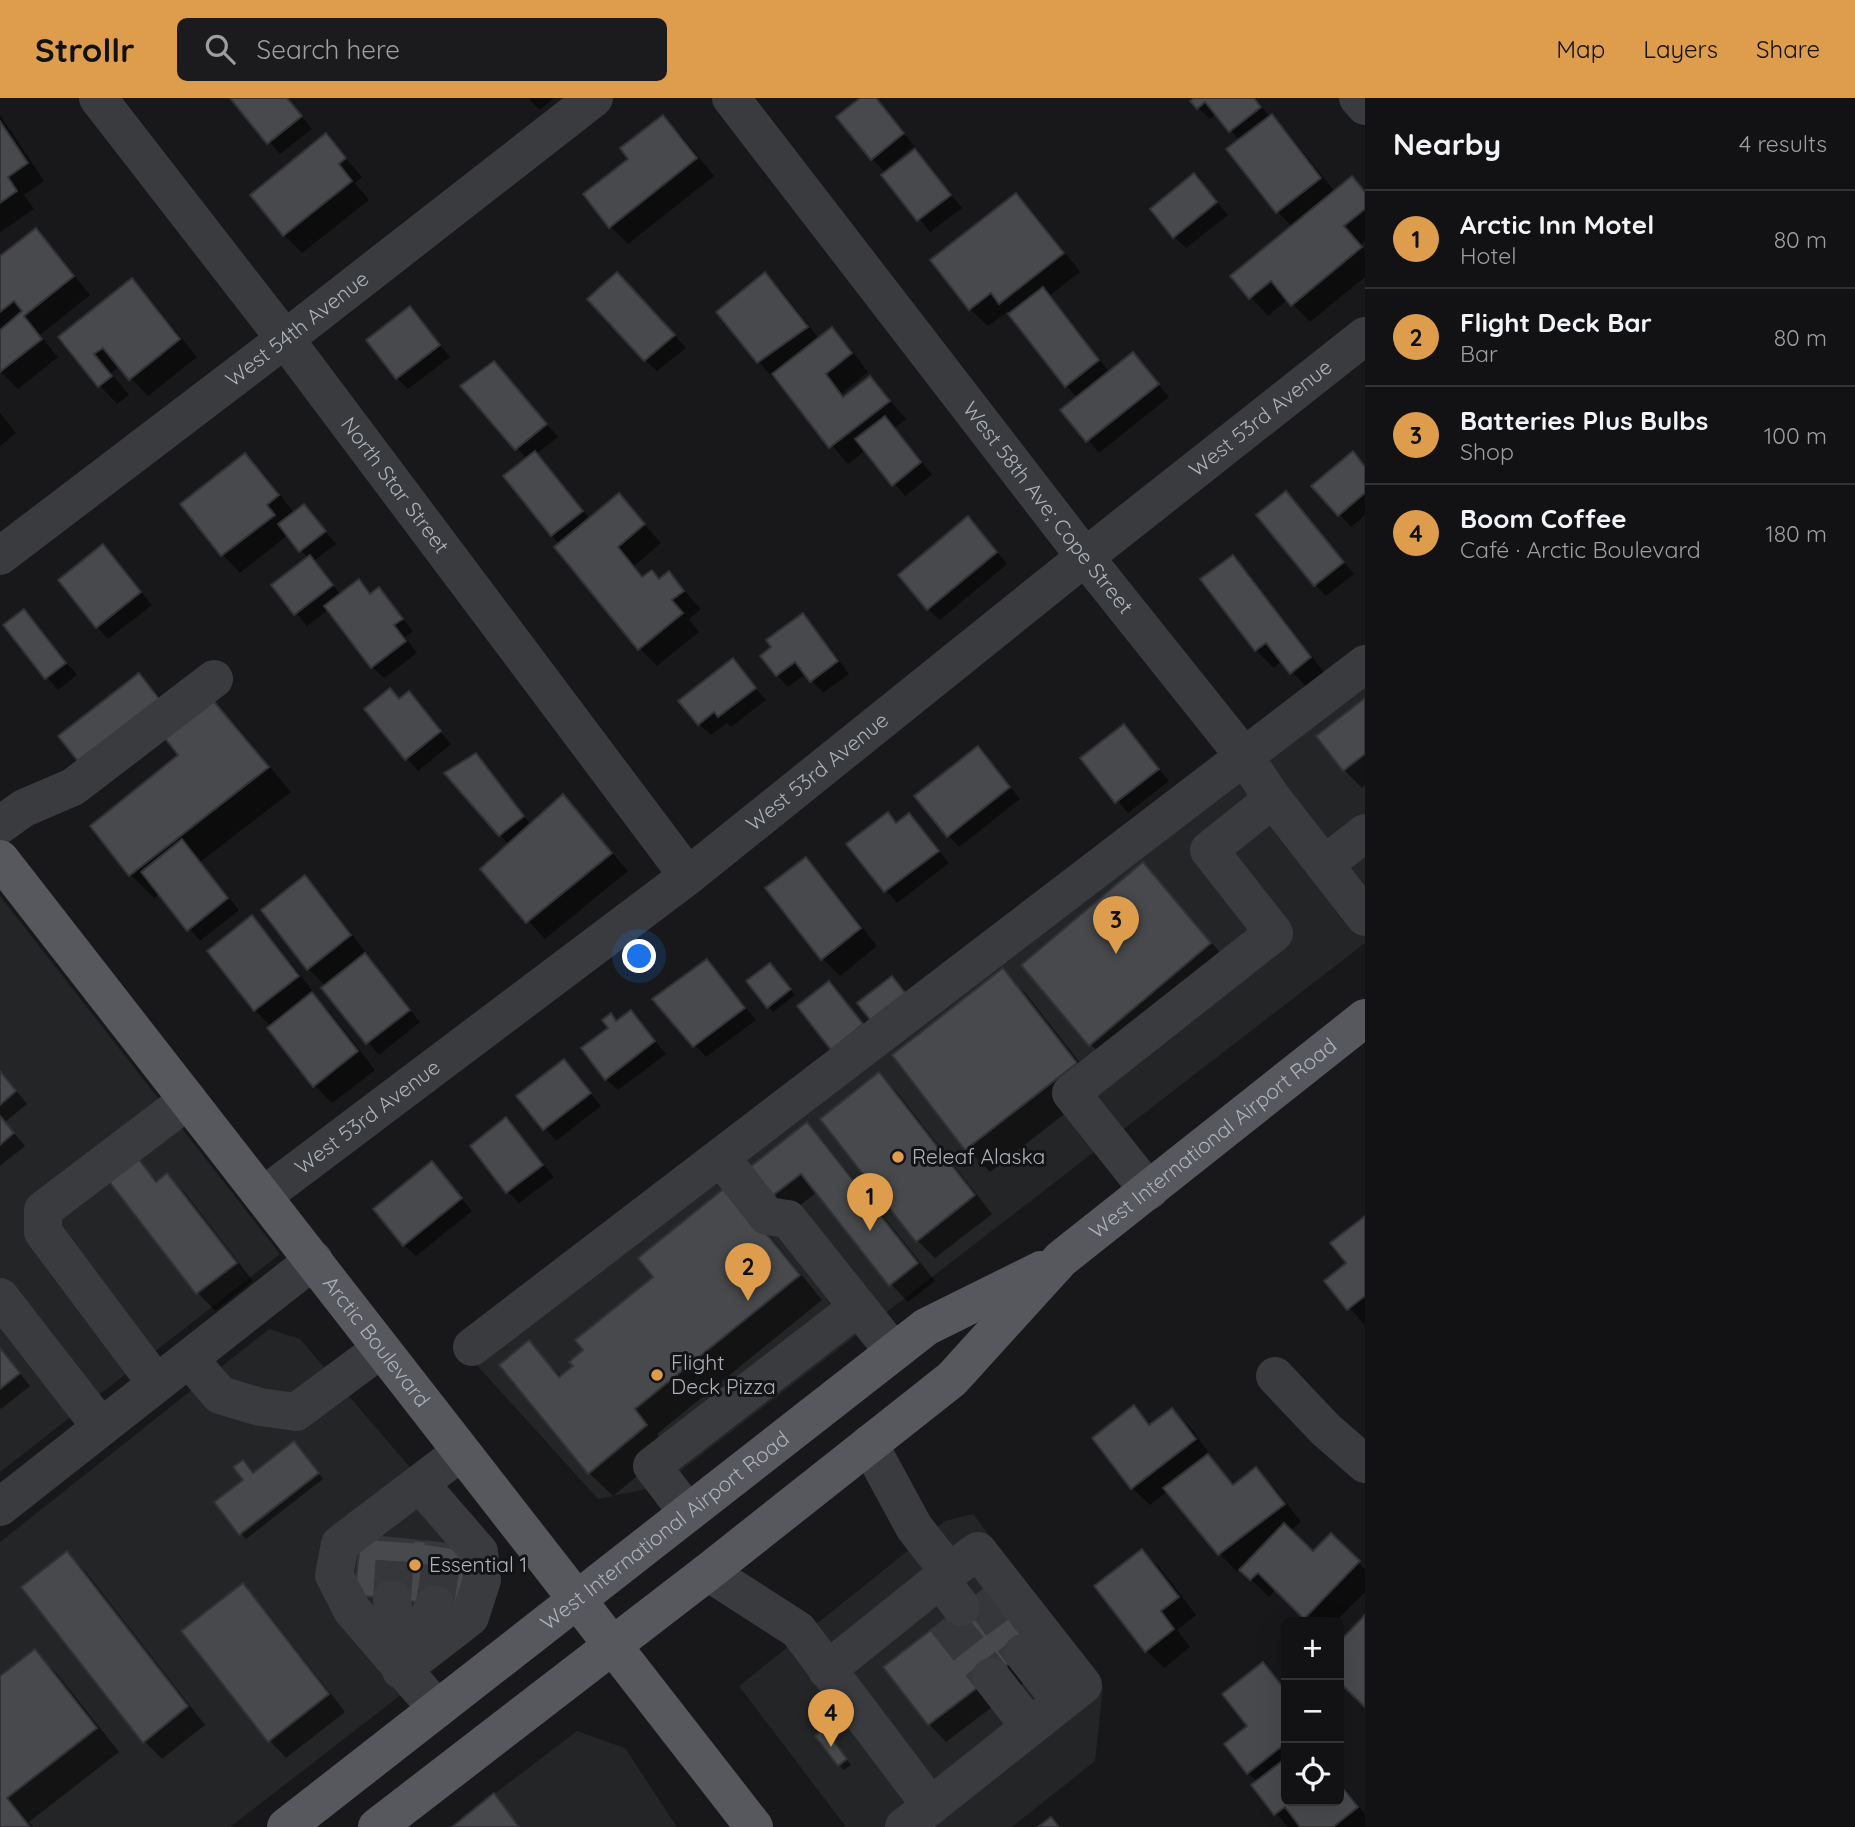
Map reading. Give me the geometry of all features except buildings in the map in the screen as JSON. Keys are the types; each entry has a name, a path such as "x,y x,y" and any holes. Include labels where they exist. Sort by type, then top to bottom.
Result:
{"main road":[{"name":"Arctic Boulevard","path":"1,863 754,1827"},
{"name":"West International Airport Road","path":"380,1826 952,1379 1061,1259 1365,1018"},
{"name":"West International Airport Road","path":"286,1827 926,1327 1061,1259"}],"street":[{"name":"North Star Street","path":"98,98 285,339 688,876"},
{"name":"West 54th Avenue","path":"0,556 285,339 594,98"},
{"name":"West 58th Ave; Cope Street","path":"731,98 1085,557 1244,756 1273,799 1365,917"},
{"path":"1358,98 1365,107"},
{"name":"West 53rd Avenue","path":"263,1196 688,876 1365,336"},
{"path":"472,1347 1365,664"},
{"path":"0,825 24,808 73,787 214,679"},
{"path":"1149,1191 1071,1093 1274,933 1209,850 1273,799"},
{"path":"1324,865 1365,833"},
{"path":"156,1383 43,1232 43,1210 188,1100"},
{"path":"726,1164 767,1216 788,1219 894,1352"},
{"path":"0,1507 314,1261"},
{"path":"0,1297 101,1427"},
{"path":"688,1513 652,1466 858,1307"},
{"path":"189,1359 220,1395 260,1407 296,1412 381,1349"},
{"path":"1275,1376 1325,1429 1365,1464"},
{"path":"869,1444 951,1590"},
{"path":"437,1709 352,1610 334,1575 340,1544 461,1452"},
{"path":"396,1538 420,1484"},
{"path":"420,1484 444,1544"},
{"path":"401,1670 470,1618 482,1580 480,1552 420,1484"},
{"path":"708,1572 798,1630 827,1670 917,1817 1083,1685 978,1551 951,1590 827,1670"},
{"path":"392,1599 401,1670"},
{"path":"401,1670 435,1604"},
{"path":"1007,1665 1047,1715"}],"shaded area":[{"path":"1365,663 1365,943 661,1486 598,1499 474,1362"},
{"path":"0,896 280,1254 0,1472"},
{"path":"269,1329 300,1339 492,1563 476,1637 230,1827 0,1827 0,1542"},
{"path":"973,1514 1103,1687 1095,1761 1012,1827 846,1827 739,1686 945,1521"},
{"path":"577,1731 625,1748 677,1827 451,1827"}],"tunnel":[{"path":"392,1599 396,1538"},
{"path":"435,1604 444,1543"},
{"path":"979,1594 1023,1653"},
{"path":"945,1619 991,1677"}],"place":[{"name":"Batteries Plus Bulbs","path":"1116,954"},
{"name":"Releaf Alaska","path":"898,1157"},
{"name":"Arctic Inn Motel","path":"870,1231"},
{"name":"Flight Deck Bar","path":"748,1301"},
{"name":"Flight Deck Pizza","path":"657,1375"},
{"name":"Essential 1","path":"415,1565"},
{"name":"Boom Coffee","path":"831,1747"}]}
